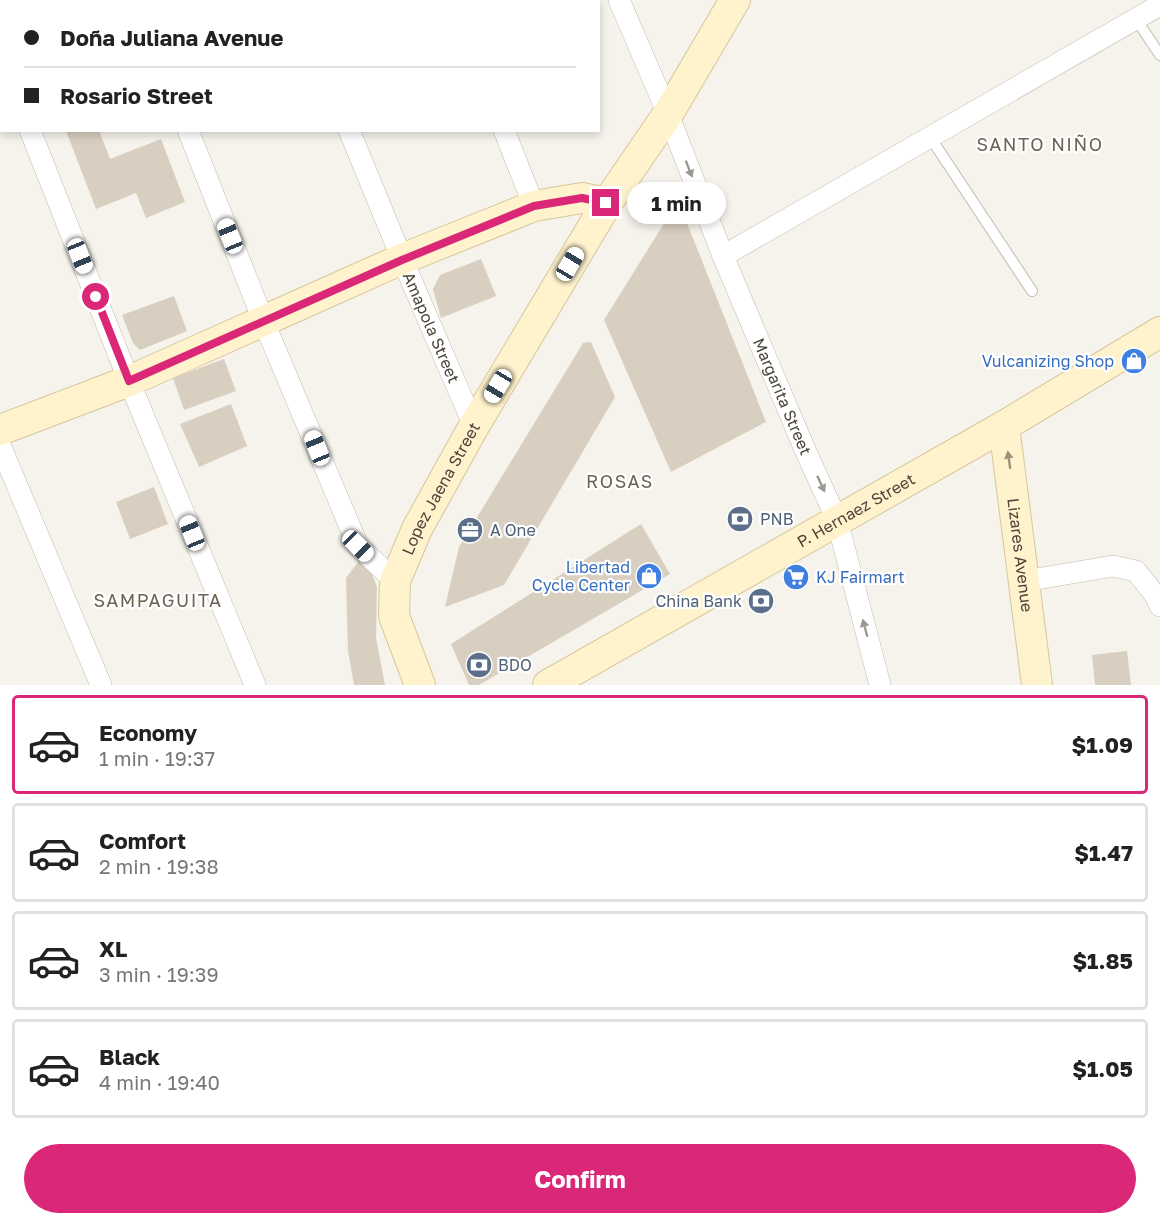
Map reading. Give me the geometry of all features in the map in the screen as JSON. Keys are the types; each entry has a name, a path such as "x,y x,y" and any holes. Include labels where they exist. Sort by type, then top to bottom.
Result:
{"main road":[{"name":"Lopez Jaena Street","path":"420,685 394,616 395,581 417,529 474,426 606,203 668,114 735,0"},
{"path":"0,430 129,381 263,320 534,206 582,198 606,203"},
{"name":"P. Hernaez Street","path":"548,685 1005,426 1160,332"},
{"name":"Lizares Avenue","path":"1005,426 1037,685"}],"street":[{"name":"Margarita Street","path":"619,0 668,114 723,256 837,520 880,685"},
{"path":"723,256 1160,5"},
{"path":"31,132 129,381 255,685"},
{"path":"189,132 263,320 358,546 395,581"},
{"name":"Amapola Street","path":"350,132 474,426"},
{"path":"505,132 534,206"},
{"path":"0,445 100,685"},
{"path":"1025,581 1113,566 1136,571 1155,595 1160,606"}],"lane":[{"path":"1136,19 1160,55"},
{"path":"930,137 1032,291"}],"building":[{"path":"66,132 100,132 110,159 161,139 185,202 146,218 136,193 96,209"},
{"path":"683,213 766,422 671,472 604,320 668,217"},
{"path":"481,259 496,296 441,318 433,289 440,275"},
{"path":"174,296 187,331 140,350 133,343 122,315"},
{"path":"591,342 615,397 504,585 445,607 459,547 583,343"},
{"path":"224,359 236,391 184,410 173,378"},
{"path":"231,404 247,446 199,467 180,424"},
{"path":"154,487 168,524 130,539 116,502"},
{"path":"641,524 670,574 479,685 469,685 451,644"},
{"path":"364,554 377,587 376,638 385,685 354,685 348,651 346,578"},
{"path":"1127,651 1131,685 1095,685 1092,655"}],"place":[{"name":"Vulcanizing Shop","path":"1134,361"},
{"name":"PNB","path":"740,519"},
{"name":"A One","path":"470,530"},
{"name":"Libertad Cycle Center","path":"649,576"},
{"name":"KJ Fairmart","path":"796,577"},
{"name":"China Bank","path":"761,601"},
{"name":"BDO","path":"479,665"}],"district":[{"name":"SANTO NIÑO","path":"1040,145"},
{"name":"ROSAS","path":"620,482"},
{"name":"SAMPAGUITA","path":"158,601"}],"route":[{"path":"96,297 129,381 263,320 534,206 582,198 606,203"}]}
